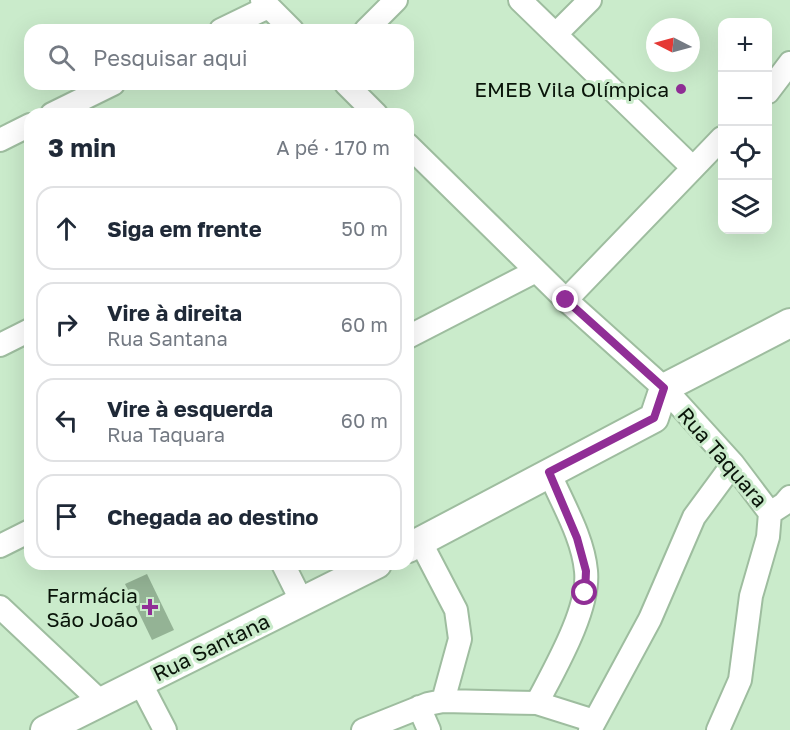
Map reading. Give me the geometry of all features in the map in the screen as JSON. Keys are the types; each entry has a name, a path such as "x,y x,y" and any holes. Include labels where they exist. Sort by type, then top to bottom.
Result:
{"main road":[{"path":"414,544 654,418 664,388 790,323"},
{"name":"Rua Santana","path":"45,730 365,570"}],"street":[{"path":"372,24 396,0"},
{"path":"520,0 692,167"},
{"path":"556,34 590,0"},
{"path":"231,24 265,3 286,24"},
{"path":"772,87 790,63"},
{"path":"66,108 101,90"},
{"path":"352,90 370,108"},
{"path":"0,140 24,128"},
{"path":"566,300 718,143"},
{"name":"Rua Taquara","path":"414,152 566,300 664,388 732,464 770,513 768,537 751,596 740,680 718,730"},
{"path":"414,334 536,271"},
{"path":"0,345 24,333"},
{"path":"363,730 420,707 444,701 537,704 592,726 650,619 694,518 732,464"},
{"path":"537,704 556,667 585,593 586,571 577,538 549,472"},
{"path":"770,513 790,497"},
{"path":"0,546 24,534"},
{"path":"414,544 456,610 460,639 444,701"},
{"path":"286,570 302,602"},
{"path":"0,607 101,702"},
{"path":"140,682 165,730"},
{"path":"420,707 429,730"}],"building":[{"name":"Farmácia São João","path":"147,574 174,630 152,640 125,584"}],"place":[{"name":"EMEB Vila Olímpica","path":"681,89"},
{"name":"Farmácia São João","path":"150,607"}],"route":[{"path":"566,300 664,388 654,418 549,472 577,538 586,571 585,593"}]}
